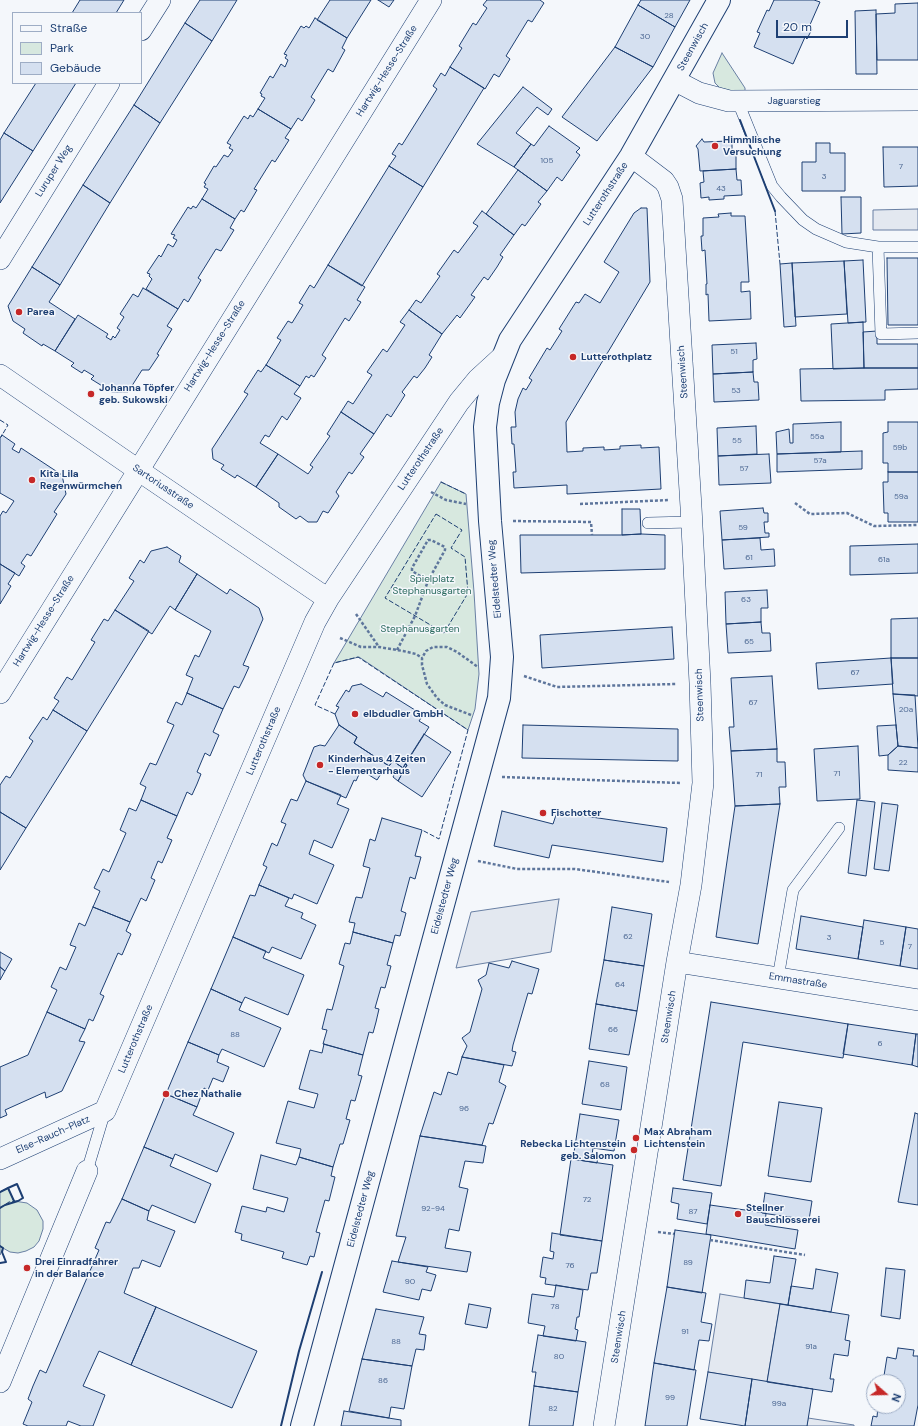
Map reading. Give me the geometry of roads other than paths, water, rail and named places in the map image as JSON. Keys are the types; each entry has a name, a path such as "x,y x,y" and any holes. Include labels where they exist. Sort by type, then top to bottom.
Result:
{"street":[{"path":"142,28 160,0"},
{"name":"Hartwig-Hesse-Straße","path":"0,693 431,0"},
{"name":"Steenwisch","path":"604,1426 677,962 691,886 703,783 692,522 672,199 664,180 631,156 719,0"},
{"name":"Jaguarstieg","path":"674,80 709,97 738,102 918,100"},
{"name":"Luruper Weg","path":"0,259 107,84"},
{"name":"Lutterothstraße","path":"105,1111 315,622 328,599 459,402 478,380 502,357 520,322 631,156"},
{"name":"Eidelstedter Weg","path":"302,1426 499,698 502,657 490,521 486,426 488,403 502,357"},
{"name":"Sartoriusstraße","path":"0,375 328,599"},
{"name":"Emmastraße","path":"677,962 918,1000"},
{"name":"Else-Rauch-Platz","path":"0,1159 105,1111"},
{"name":"Lutterothstraße","path":"0,1382 87,1171"}],"lane":[{"path":"738,102 772,186 790,208 809,224 830,236 846,242 878,247 918,247"},
{"path":"878,247 881,334 918,333"},
{"path":"648,523 692,522"},
{"path":"778,978 793,890 839,828"},
{"name":"Lutterothstraße","path":"87,1171 105,1111"}],"place":[{"name":"Himmlische Versuchung","path":"715,146"},
{"name":"Parea","path":"19,312"},
{"name":"Lutterothplatz","path":"573,357"},
{"name":"Johanna Töpfer geb. Sukowski","path":"91,394"},
{"name":"Kita Lila Regenwürmchen","path":"32,480"},
{"name":"elbdudler GmbH","path":"355,714"},
{"name":"Kinderhaus 4 Zeiten - Elementarhaus","path":"320,765"},
{"name":"Fischotter","path":"543,813"},
{"name":"Chez Nathalie","path":"166,1094"},
{"name":"Max Abraham Lichtenstein","path":"636,1138"},
{"name":"Rebecka Lichtenstein geb. Salomon","path":"634,1150"},
{"name":"Stellner Bauschlosserei","path":"738,1214"},
{"name":"Drei Einradfahrer in der Balance","path":"27,1268"}],"park label":[{"name":"Spielplatz Stephanusgarten","path":"432,584"},
{"name":"Stephanusgarten","path":"420,629"}]}
